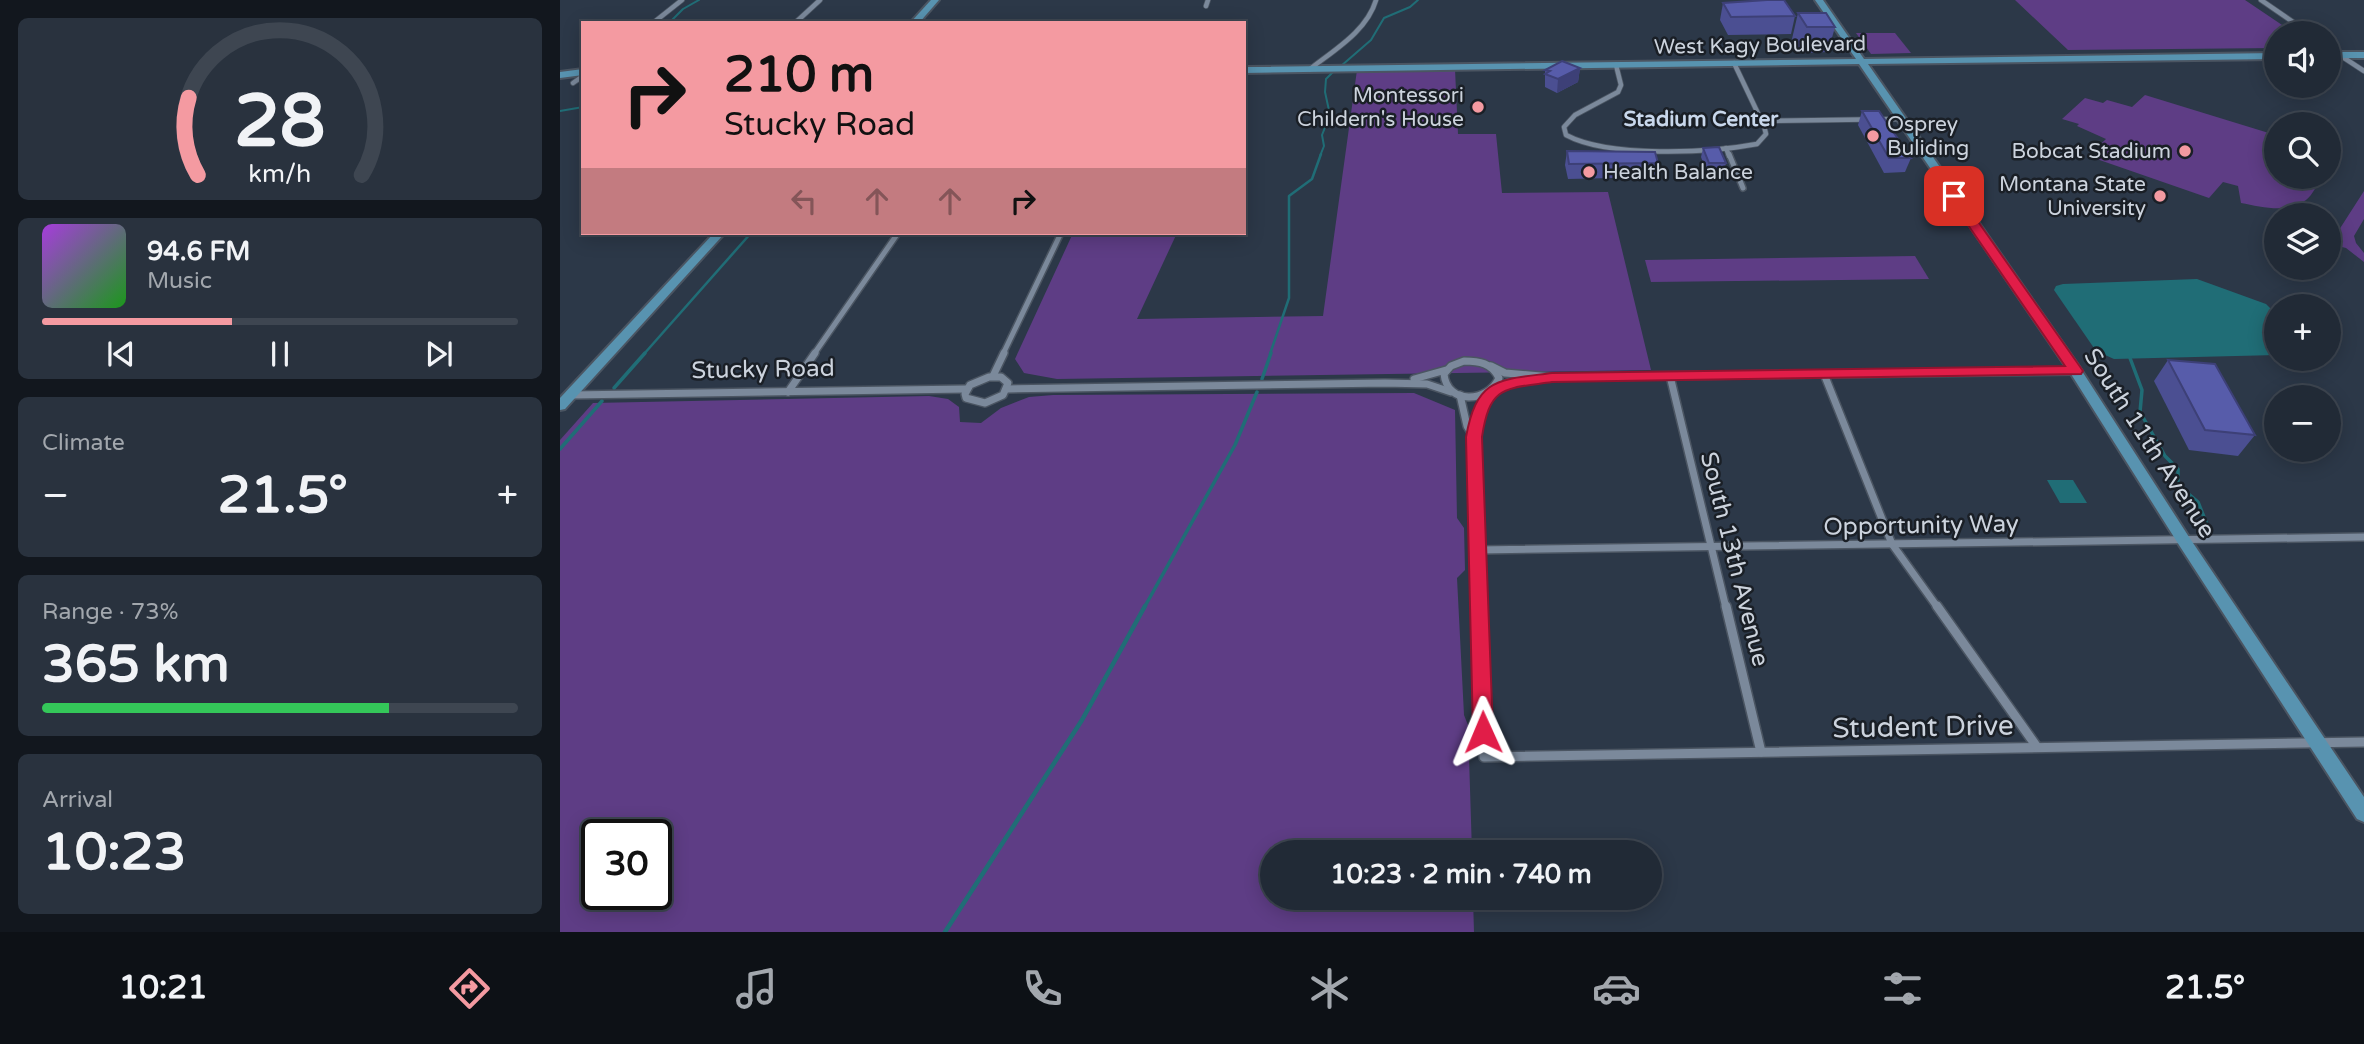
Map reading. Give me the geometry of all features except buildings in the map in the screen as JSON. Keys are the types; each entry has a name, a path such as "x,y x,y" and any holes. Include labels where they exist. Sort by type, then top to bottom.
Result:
{"main road":[{"path":"916,21 934,0"},
{"name":"South 11th Avenue","path":"1819,0 2076,371 2184,541 2364,813"},
{"path":"2341,55 2364,55"},
{"name":"West Kagy Boulevard","path":"1246,70 2264,56"},
{"path":"560,74 581,76"},
{"path":"560,407 565,395 718,235"}],"street":[{"path":"656,21 682,0"},
{"path":"797,21 820,0"},
{"path":"1310,69 1363,24 1373,12 1376,0"},
{"path":"2261,0 2292,21"},
{"path":"2341,59 2364,71"},
{"path":"1616,65 1621,88 1570,119 1564,131 1571,139 1585,146 1605,149 1726,148 1747,147 1761,141 1766,134 1763,121 1734,63"},
{"path":"1763,121 1900,119"},
{"path":"1726,148 1743,188"},
{"path":"788,392 897,235"},
{"path":"1007,389 1005,380 993,376 1061,235"},
{"path":"1552,377 1508,383 1491,392 1472,397 1451,392 1443,379 1447,370 1464,361 1478,361 1505,373 1552,377 2076,371"},
{"path":"1479,550 1474,437 1478,413 1499,378 1491,366"},
{"name":"Stucky Road","path":"1385,383 1421,379 1447,370"},
{"path":"1824,374 1892,544 2037,747"},
{"name":"Stucky Road","path":"565,395 966,389 976,381 993,376"},
{"name":"South 13th Avenue","path":"1670,376 1761,752"},
{"name":"Stucky Road","path":"966,389 966,398 983,403 998,399 1007,389 1385,383 1427,384 1451,392"},
{"path":"1460,396 1467,426 1474,437"},
{"name":"Opportunity Way","path":"1479,550 2364,537"},
{"name":"Student Drive","path":"1479,550 1484,757 2364,742"}],"shaded area":[{"path":"2015,0 2245,0 2276,21 2264,21 2264,48 2068,50"},
{"path":"1856,33 1895,33 1911,53 1871,54"},
{"path":"1455,69 1458,134 1496,134 1502,193 1608,192 1651,370 1057,379 1024,373 1015,359 1072,235 1176,235 1137,319 1323,316 1357,70"},
{"name":"Bobcat Stadium","path":"2145,95 2264,132 2264,189 2315,189 2300,203 2264,203 2264,207 2241,203 2238,186 2223,182 2209,198 2088,156 2106,139 2077,126 2079,124 2062,119 2085,98 2103,103 2107,100 2132,107"},
{"path":"2364,191 2364,219 2354,236 2364,253 2364,262 2341,247 2341,227"},
{"path":"1915,256 1929,279 1651,282 1645,260"},
{"path":"2197,279 2264,303 2264,355 2114,359 2096,351 2054,290 2056,286"},
{"path":"1414,393 1455,410 1457,518 1464,528 1465,570 1457,578 1464,715 1468,725 1472,840 1260,840 1260,910 1473,910 1474,932 560,932 560,440 593,403 929,396 948,399 959,407 960,422 981,423 1001,408 1029,397"},
{"path":"2047,480 2073,480 2087,503 2060,503"}],"waterway":[{"path":"671,21 683,9 699,0"},
{"path":"1341,66 1371,40 1384,18 1410,7 1418,0"},
{"path":"1320,156 1324,146 1322,135 1330,115 1325,92 1326,79 1333,72"},
{"path":"560,111 581,107"},
{"path":"1270,354 1289,298 1289,196 1312,179 1321,154"},
{"path":"644,354 749,235"},
{"path":"614,388 645,353"},
{"path":"1262,379 1271,353"},
{"path":"2130,358 2142,390 2140,412 2165,456 2178,469 2178,485 2198,502 2208,527"},
{"path":"1144,608 1235,445 1257,392"},
{"path":"560,449 602,401"},
{"path":"945,932 1082,720 1145,606"}],"place":[{"name":"Montessori Childern's House","path":"1478,107"},
{"name":"Osprey Buliding","path":"1873,136"},
{"name":"Bobcat Stadium","path":"2185,151"},
{"name":"Health Balance","path":"1589,172"},
{"name":"Montana State University","path":"2160,196"}],"district":[{"name":"Stadium Center","path":"1701,119"}],"route":[{"path":"1483,732 1474,437 1478,413 1488,394 1508,383 1552,377 2076,371 1954,196"}]}
